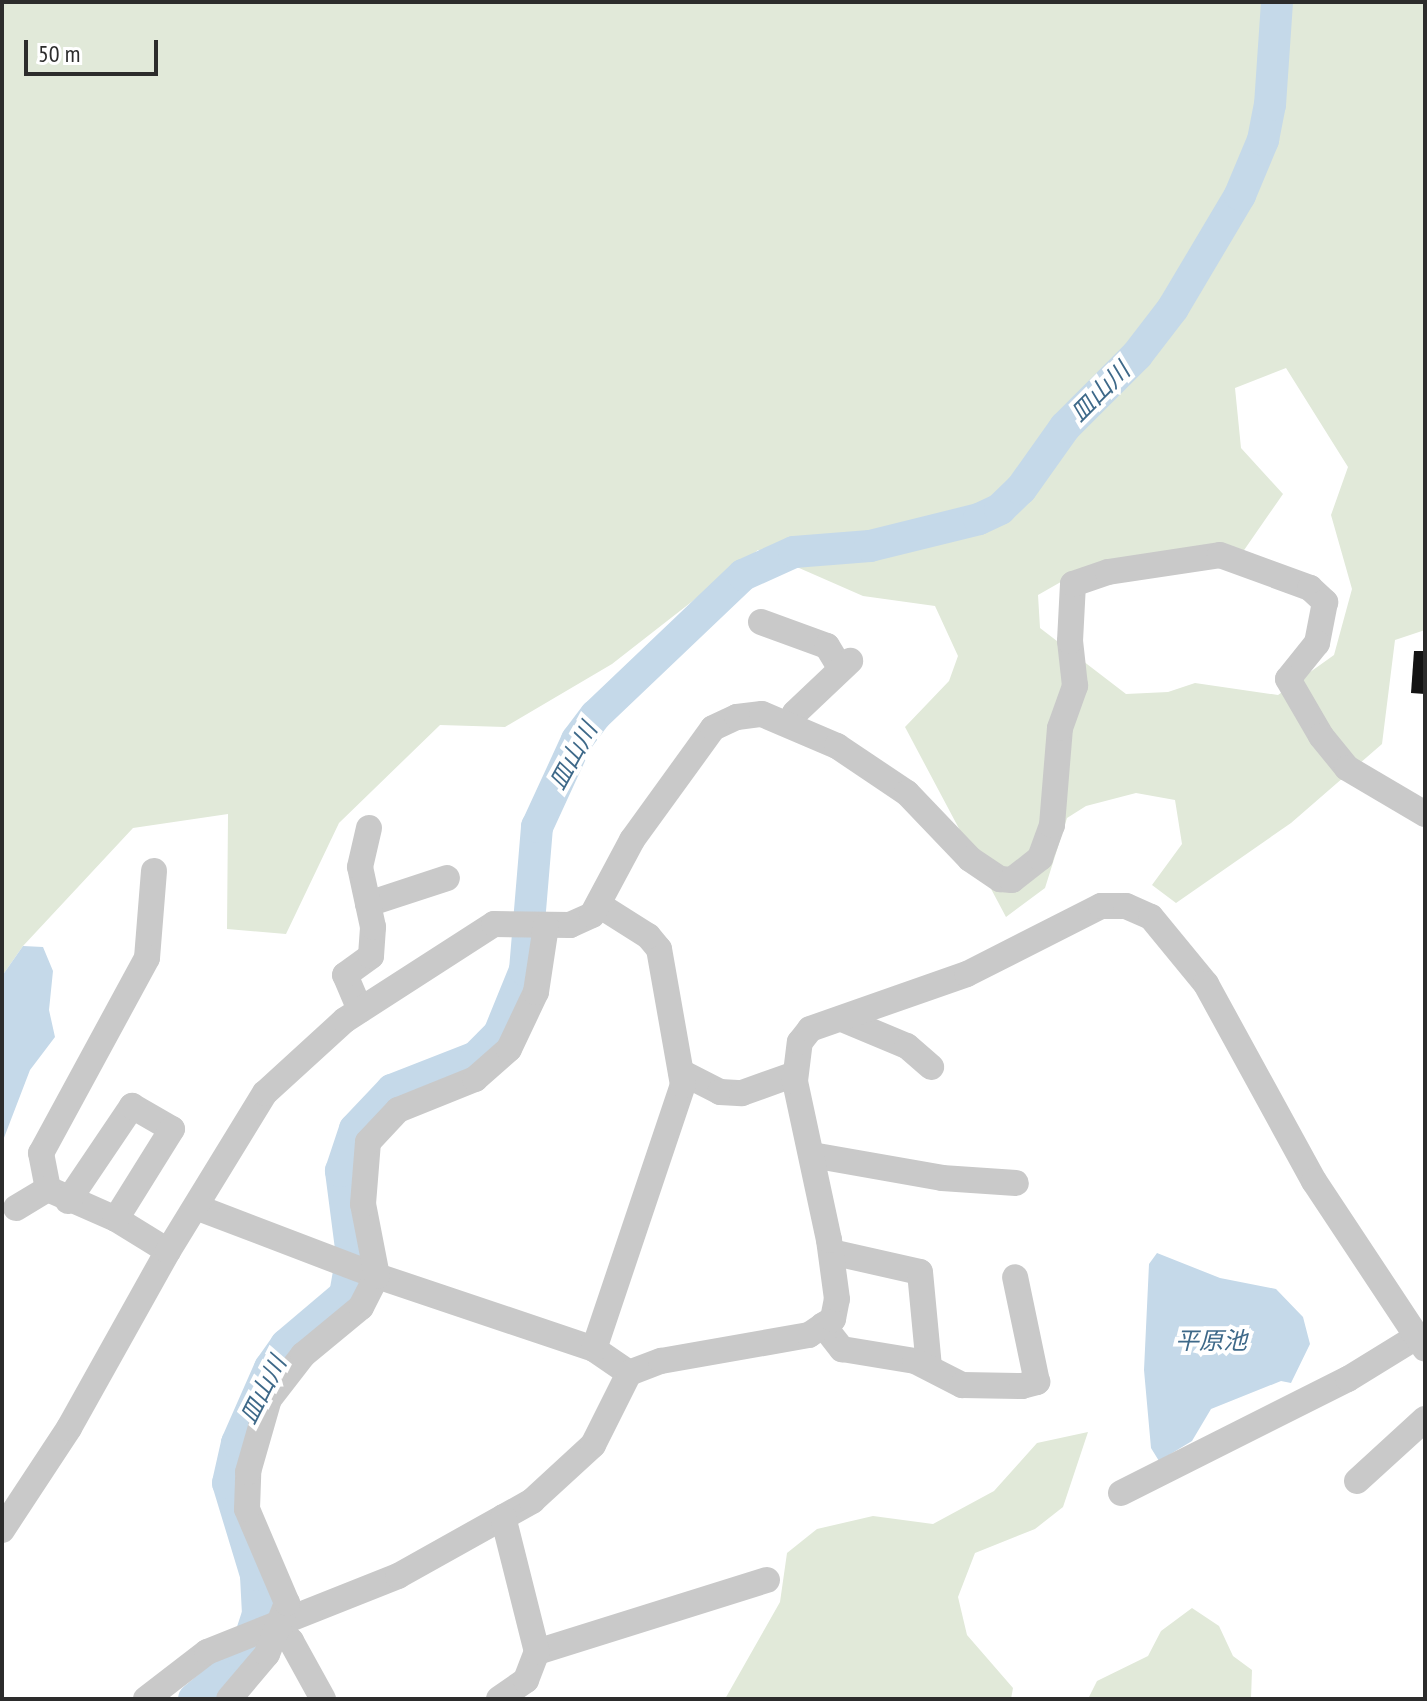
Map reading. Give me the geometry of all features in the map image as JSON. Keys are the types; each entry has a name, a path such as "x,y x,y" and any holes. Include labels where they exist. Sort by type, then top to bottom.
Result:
{"street":[{"path":"5,1518 69,1428 168,1251 265,1093 360,1010 494,924 570,925 592,915 639,829 713,728 737,717 762,714 837,746 907,793 970,859 1000,879 1012,880 1040,858 1052,825 1060,728 1075,686 1070,626 1073,584 1122,570 1220,555 1310,588 1325,602 1317,643 1288,679 1321,736 1347,768 1425,814"},
{"path":"761,622 827,646 845,665 795,713 792,725"},
{"path":"360,1010 345,975 371,956 373,927 360,867 369,828"},
{"path":"154,871 147,958 41,1153 58,1195 116,1219 168,1251"},
{"path":"368,904 447,878"},
{"path":"594,1349 683,1085 659,949 648,936 599,905"},
{"path":"146,1699 207,1652 277,1627 398,1576 532,1501 581,1459 629,1373 661,1361 809,1335 833,1319 837,1299 831,1252 795,1074 800,1042 810,1029 967,974 1101,906 1126,906 1151,917 1206,984 1314,1181 1421,1342 1121,1493"},
{"path":"229,1699 267,1654 287,1603 247,1509 248,1472 269,1399 303,1355 361,1307 377,1276 363,1204 368,1142 398,1110 475,1079 509,1049 536,992 533,925"},
{"path":"842,1019 907,1046 931,1067"},
{"path":"681,1072 720,1092 742,1093 795,1074"},
{"path":"16,1208 58,1195 132,1106 172,1129 116,1219"},
{"path":"812,1155 942,1178 1016,1183"},
{"path":"196,1207 377,1276 594,1349 629,1373"},
{"path":"831,1252 920,1272 929,1368"},
{"path":"823,1325 842,1349 915,1361 962,1385 1037,1382 1015,1277"},
{"path":"1357,1481 1425,1419"},
{"path":"499,1699 526,1680 537,1652 503,1517"},
{"path":"537,1652 767,1580"},
{"path":"277,1627 291,1641 323,1699"}],"green space":[{"path":"2,2 1425,2 1425,630 1395,640 1382,744 1291,823 1176,903 1152,885 1182,844 1175,800 1136,793 1086,806 1067,818 1045,888 1006,917 905,727 949,681 958,656 935,606 863,596 758,550 612,664 505,727 440,725 339,823 286,934 227,929 228,814 133,828 23,946 2,976","holes":["1286,368 1348,467 1331,515 1352,589 1334,655 1278,695 1195,683 1168,692 1126,694 1040,628 1038,595 1080,571 1240,556 1283,494 1241,448 1235,388"]},
{"path":"1088,1432 1063,1507 1035,1529 975,1553 958,1597 967,1635 1013,1688 1011,1699 725,1699 780,1602 787,1553 817,1529 873,1516 933,1524 994,1491 1037,1443"},
{"path":"1192,1608 1219,1626 1233,1656 1252,1670 1251,1699 1088,1699 1097,1681 1148,1656 1161,1631"}],"water":[{"path":"23,946 43,947 53,971 49,1010 55,1037 30,1070 2,1143 2,976"},
{"name":"平原池","path":"1157,1253 1220,1278 1276,1289 1303,1317 1310,1344 1291,1383 1281,1381 1211,1409 1192,1441 1159,1461 1151,1448 1144,1370 1149,1264"}],"building":[{"path":"1414,651 1425,651 1425,694 1411,693"}],"waterway":[{"name":"皿山川","path":"194,1699 244,1657 258,1614 256,1575 228,1483 237,1443 270,1368 286,1345 345,1295 352,1256 341,1171 355,1129 392,1090 476,1057 499,1034 525,970 537,827 577,740 596,715 743,575 794,552 870,546 979,519 1000,509 1021,489 1065,427 1137,355 1173,308 1240,195 1263,140 1270,105 1277,2"}]}
